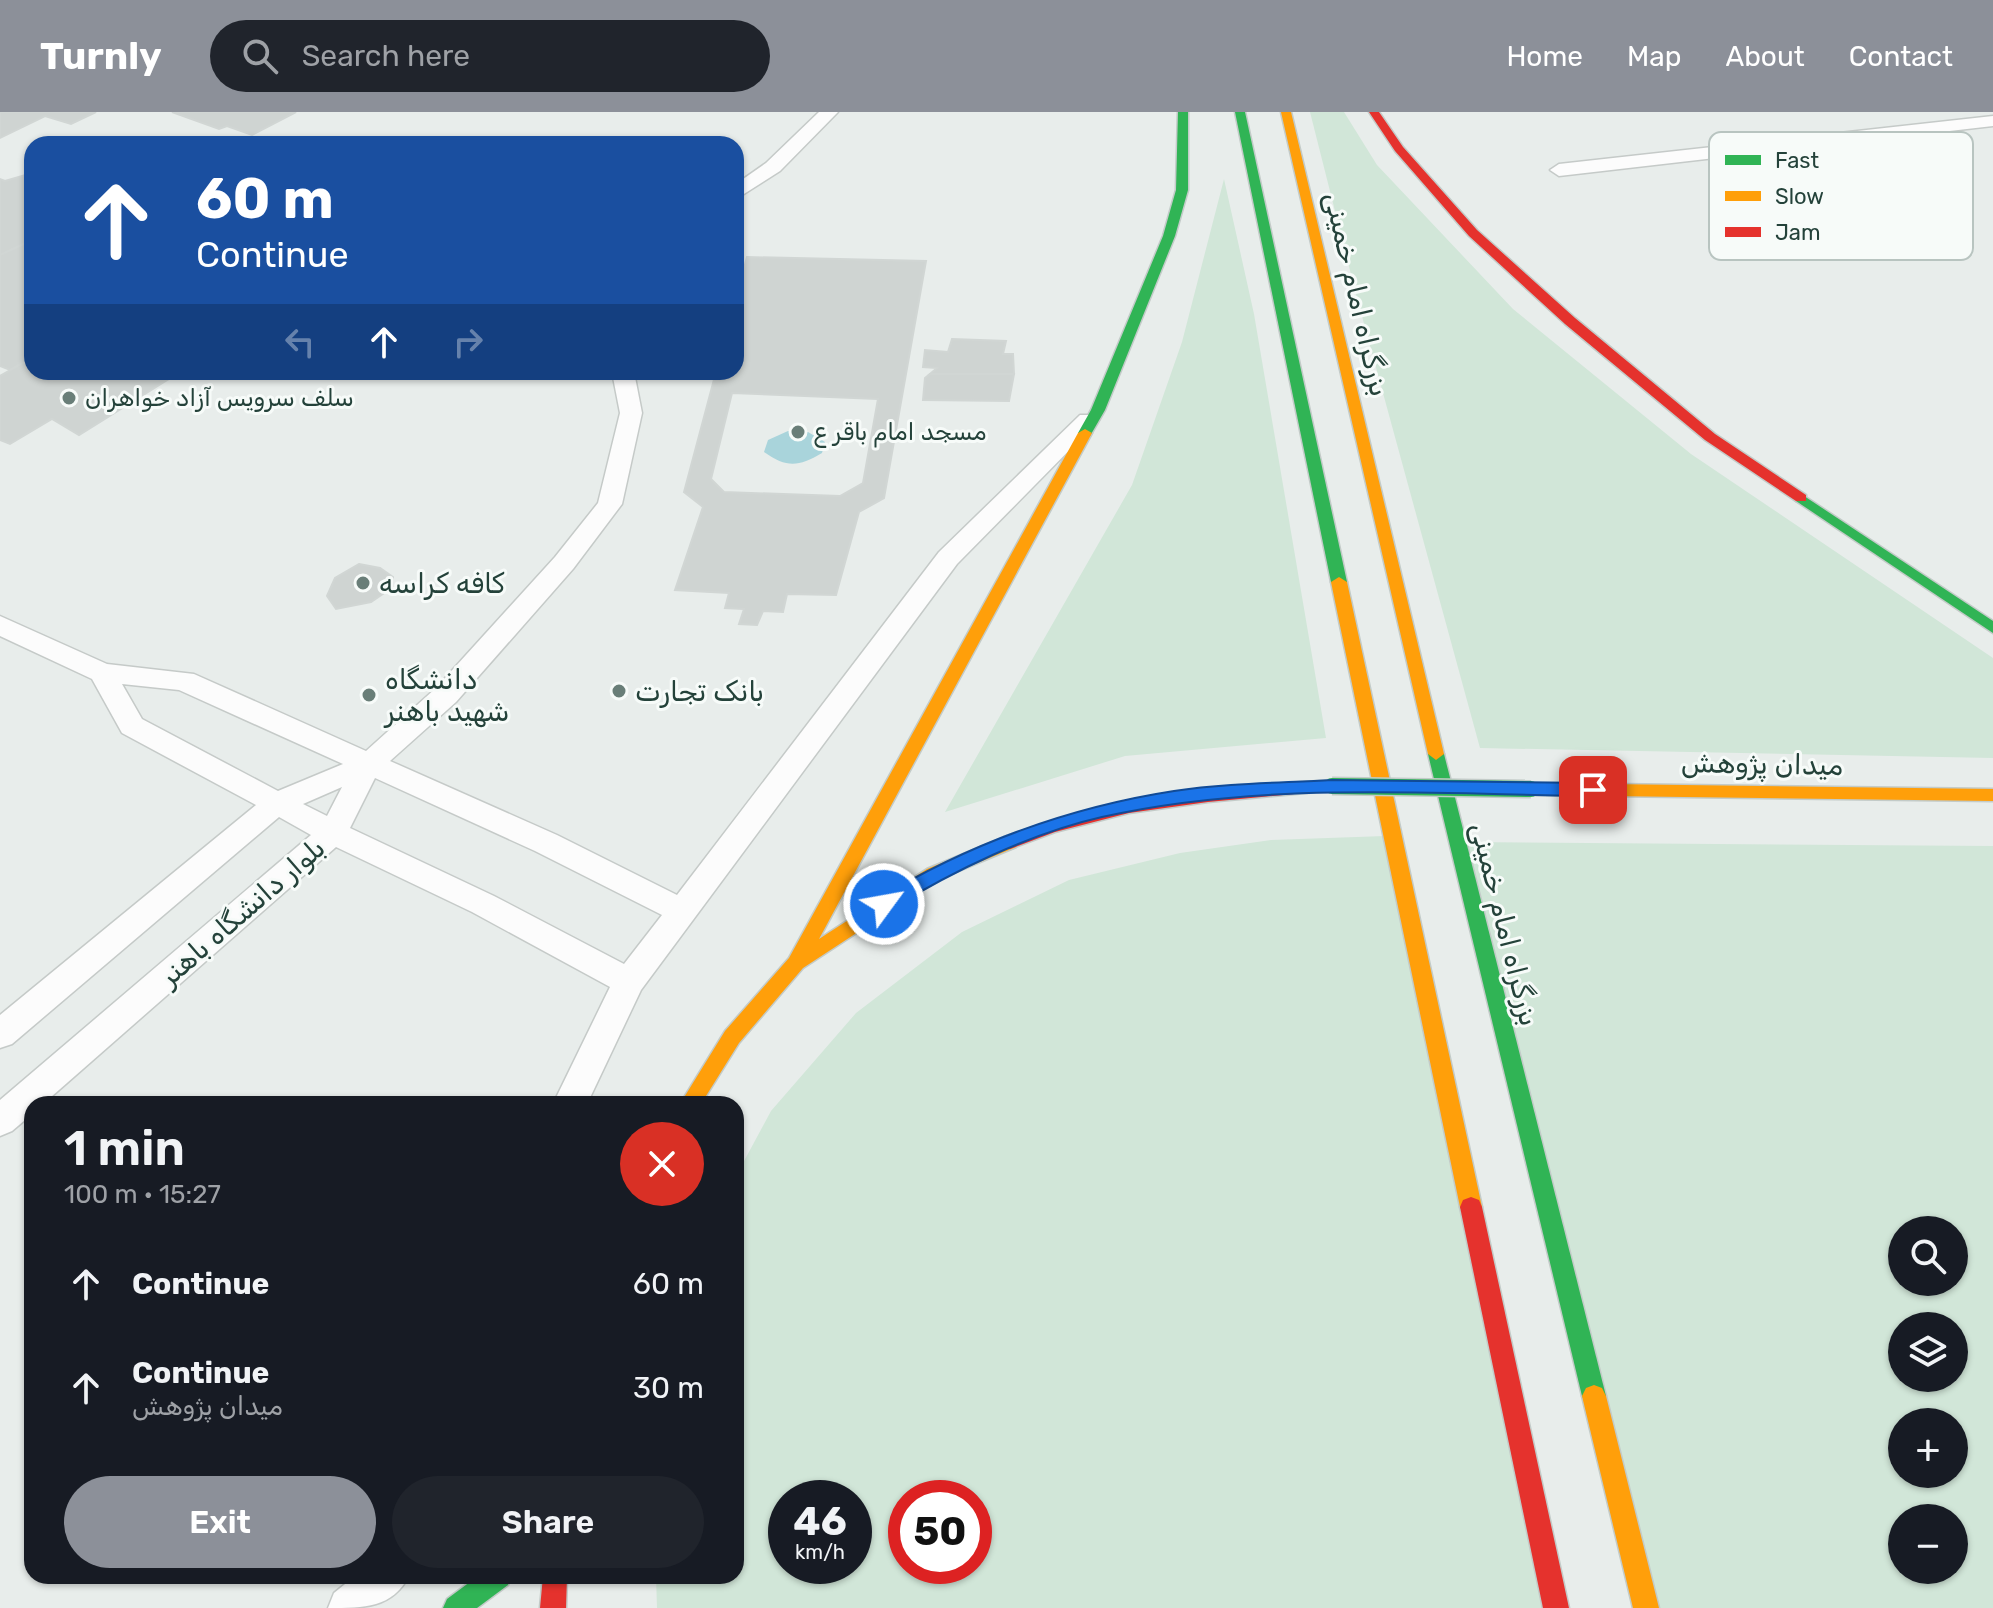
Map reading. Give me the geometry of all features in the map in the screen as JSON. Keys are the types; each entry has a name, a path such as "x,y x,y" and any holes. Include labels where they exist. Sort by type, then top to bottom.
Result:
{"main road":[{"path":"695,1096 732,1037 796,963 1098,410 1182,190 1183,112"},
{"path":"1240,112 1556,1608"},
{"name":"بزرگراه امام خمینی","path":"1286,112 1456,842 1646,1608"},
{"path":"1374,112 1399,149 1473,233 1570,321 1710,437 1993,628"},
{"name":"میدان پژوهش","path":"796,963 933,874 1023,837 1097,812 1177,797 1332,786 1993,795"},
{"path":"456,1608 488,1584"},
{"path":"553,1608 554,1584"}],"lane":[{"path":"744,187 773,167 829,112"},
{"path":"1896,132 1993,121"},
{"path":"1559,170 1709,153"},
{"path":"368,765 446,695 564,563 610,504 631,413 623,380"},
{"path":"574,1096 629,982 948,558 1098,410"},
{"path":"0,625 102,673 184,681 546,843 684,912"},
{"path":"102,673 132,726 333,833 483,904 629,982"},
{"name":"بلوار دانشگاه باهنر","path":"0,1034 277,803 368,765"},
{"name":"بلوار دانشگاه باهنر","path":"29,1096 333,833 368,765"},
{"name":"بلوار دانشگاه باهنر","path":"0,1121 24,1100"},
{"path":"349,1608 378,1584"}],"green space":[{"path":"1310,112 1344,112 1377,165 1513,309 1691,454 1993,658 1993,758 1480,748 1357,298"},
{"path":"1224,179 1254,314 1326,738 1125,756 945,812 1132,485 1182,342"},
{"path":"1385,836 1551,1608 657,1608 656,1584 744,1584 744,1161 771,1111 856,1013 962,932 1069,880 1180,853 1271,840"},
{"path":"1460,842 1993,846 1993,1608 1653,1608"}],"water":[{"path":"788,431 808,432 825,442 822,453 793,464 779,461 764,452 768,440"}],"building":[{"path":"0,112 96,112 71,124 45,116 0,138"},
{"path":"172,112 296,112 252,135 227,126 219,129"},
{"path":"24,175 24,244 0,255 0,179 5,181"},
{"path":"24,244 24,362 10,370 0,366 0,255"},
{"name":"مسجد امام باقر ع","path":"747,257 926,261 884,498 859,512 836,595 787,594 783,612 763,611 757,625 739,624 744,609 725,608 729,593 675,590 703,507 684,492 714,380 744,380 744,268","holes":["732,393 878,399 863,483 840,496 724,492 711,479"]},
{"path":"952,339 1006,341 1003,354 1013,354 1014,374 930,374 937,368 923,367 925,350 948,352"},
{"name":"سلف سرویس آزاد خواهران","path":"24,362 24,380 167,380 79,435 52,419 10,444 0,440 0,376"},
{"path":"930,374 1014,374 1009,401 923,400 925,378"},
{"name":"کافه کراسه","path":"359,564 380,568 393,577 393,587 371,602 336,609 327,596 335,578"}],"traffic: fast":[{"path":"1085,433 1098,410 1169,236 1182,190 1183,112"},
{"path":"1240,112 1339,582"},
{"path":"1801,498 1993,628"},
{"path":"1436,754 1594,1396"},
{"path":"1332,786 1531,789"},
{"path":"456,1608 488,1584"}],"traffic: slow":[{"path":"1286,112 1436,754"},
{"path":"796,963 1085,433"},
{"path":"1339,582 1471,1207"},
{"path":"1531,789 1993,795"},
{"path":"695,1096 732,1037 796,963 933,874 1010,842"},
{"path":"1594,1396 1646,1608"}],"traffic: jam":[{"path":"1374,112 1399,149 1473,233 1570,321 1710,437 1801,498"},
{"path":"1010,842 1090,816 1169,800 1332,786"},
{"path":"1471,1207 1556,1608"},
{"path":"553,1608 554,1584"}],"place":[{"name":"سلف سرویس آزاد خواهران","path":"69,398"},
{"name":"مسجد امام باقر ع","path":"798,432"},
{"name":"کافه کراسه","path":"363,583"},
{"name":"بانک تجارت","path":"619,691"},
{"name":"دانشگاه شهید باهنر","path":"369,695"}],"route":[{"path":"884,904 933,874 1023,837 1097,812 1177,797 1332,786 1593,790"}]}
